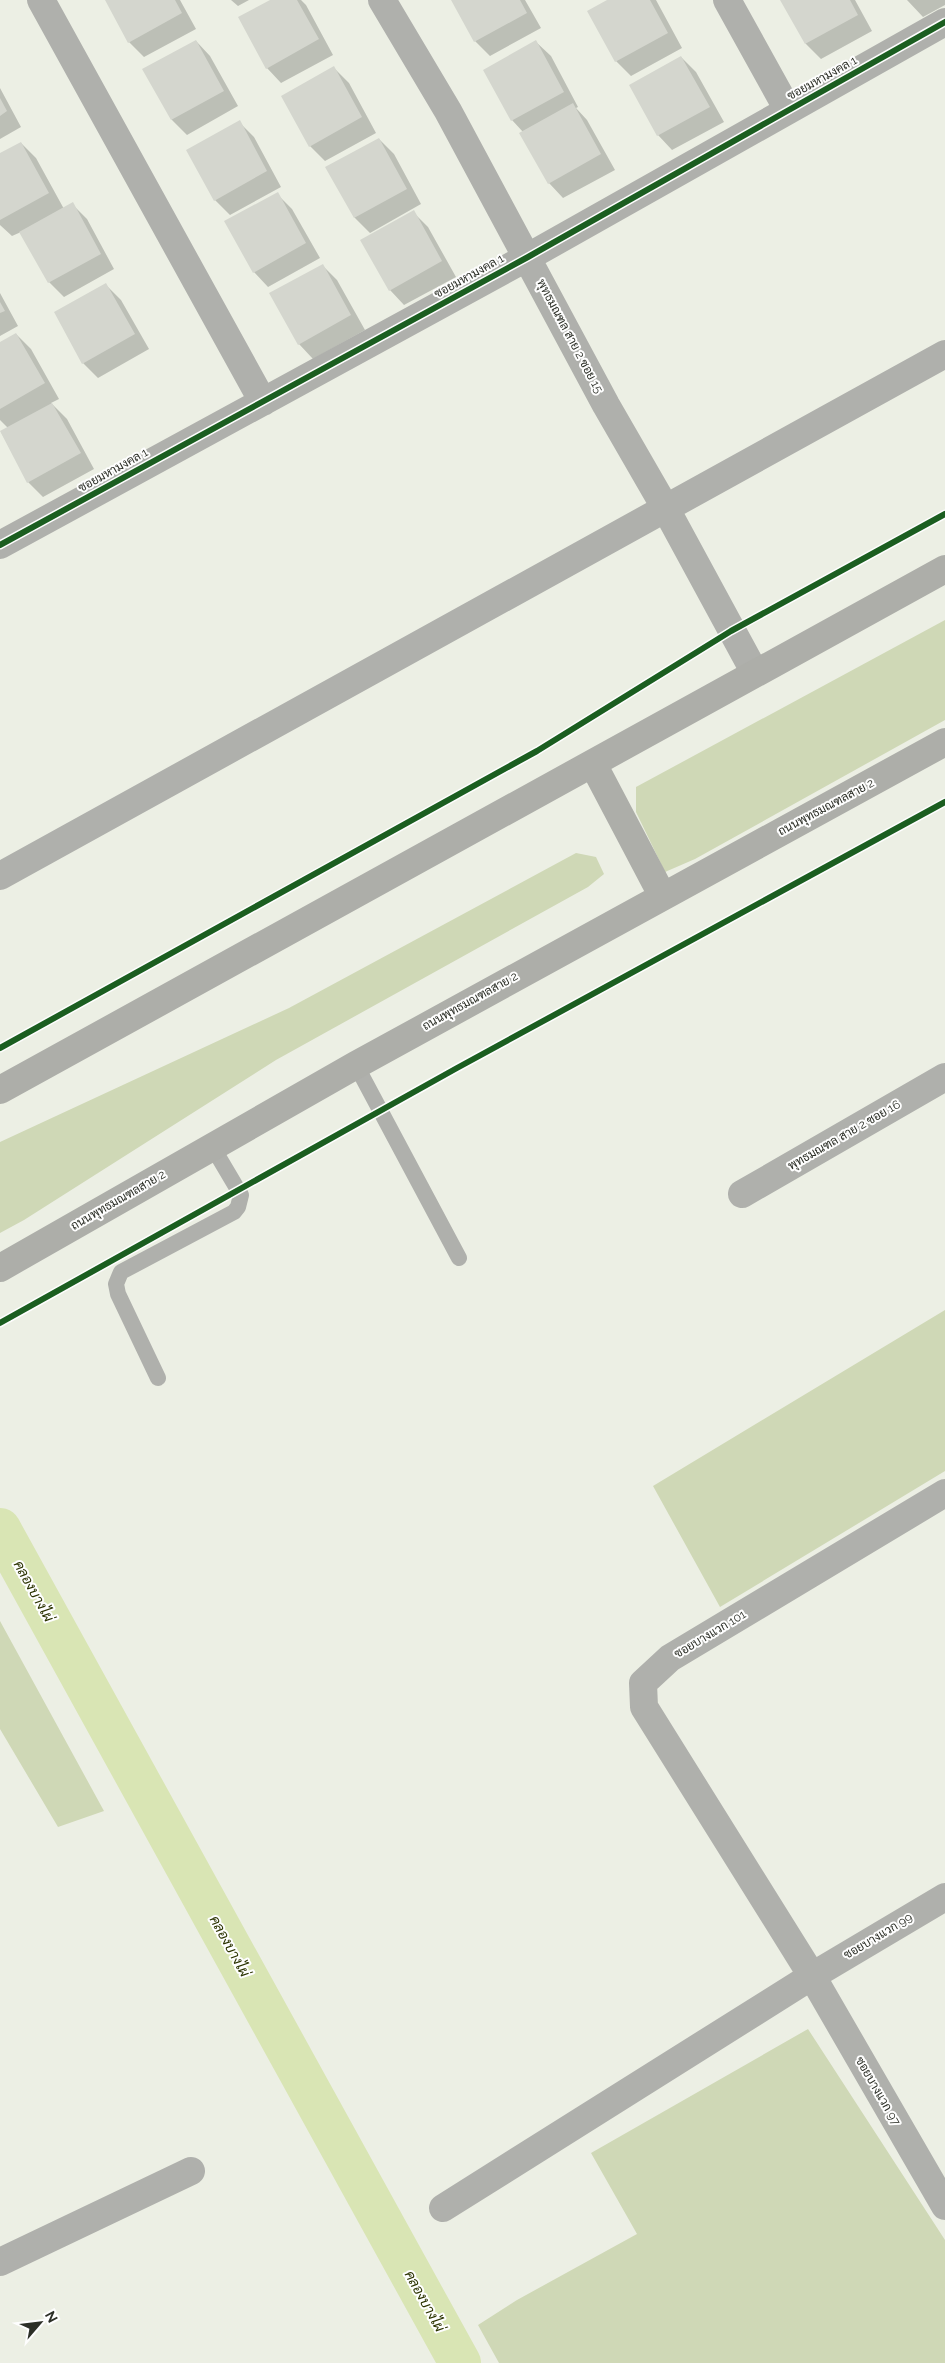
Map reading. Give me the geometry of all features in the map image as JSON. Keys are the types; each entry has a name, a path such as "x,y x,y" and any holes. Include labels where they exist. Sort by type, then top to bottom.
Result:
{"main road":[{"path":"0,1090 945,569"},
{"name":"ถนนพุทธมณฑลสาย 2","path":"11,1262 356,1064 945,742"},
{"path":"593,764 662,896"}],"street":[{"path":"41,0 263,402"},
{"name":"พุทธมณฑล สาย 2 ซอย 15","path":"382,0 448,111 606,405 666,509 755,673"},
{"path":"727,0 788,110"},
{"name":"ซอยมหามงคล 1","path":"0,545 528,257 945,22"},
{"path":"0,876 945,354"},
{"name":"พุทธมณฑล สาย 2 ซอย 16","path":"742,1194 945,1077"},
{"name":"ซอยบางแวก 101","path":"812,1976 644,1707 643,1684 670,1658 945,1493"},
{"name":"ซอยบางแวก 99","path":"443,2208 812,1976 945,1897"},
{"name":"ซอยบางแวก 97","path":"812,1976 945,2206"},
{"path":"0,2262 191,2171"}],"lane":[{"path":"356,1064 459,1258"},
{"path":"158,1378 118,1294 117,1277 121,1272 234,1212 238,1207 241,1195 212,1146"}],"green space":[{"path":"945,620 945,720 695,859 665,872 636,812 636,787"},
{"path":"576,853 596,857 604,874 588,887 276,1060 24,1220 0,1233 0,1142 289,1008"},
{"path":"945,1310 945,1471 720,1607 653,1486"},
{"path":"0,1621 104,1811 58,1827 0,1729"},
{"path":"808,2029 945,2240 945,2363 499,2363 478,2325 517,2300 637,2234 591,2153"}],"building":[{"path":"105,0 175,0 182,13 128,43"},
{"path":"270,0 297,0 319,39 266,69 238,17"},
{"path":"451,0 520,0 527,13 474,42"},
{"path":"607,0 650,0 668,33 615,62 587,11"},
{"path":"780,0 850,0 858,15 805,44"},
{"path":"196,40 224,91 171,120 142,69"},
{"path":"536,40 564,92 511,121 483,70"},
{"path":"681,56 710,107 657,136 629,85"},
{"path":"334,66 362,117 309,147 281,96"},
{"path":"0,98 7,111 0,116"},
{"path":"573,103 601,154 548,184 519,133"},
{"path":"240,120 267,171 214,201 186,150"},
{"path":"379,138 407,189 354,218 325,167"},
{"path":"21,142 49,193 0,220 0,153"},
{"path":"278,192 306,243 253,273 224,221"},
{"path":"73,202 101,254 48,283 19,232"},
{"path":"414,210 442,261 389,291 360,240"},
{"path":"323,264 351,315 298,345 269,293"},
{"path":"106,283 135,334 82,364 54,312"},
{"path":"0,302 5,311 0,313"},
{"path":"16,333 45,383 0,409 0,342"},
{"path":"52,403 81,453 27,483 0,431"}],"waterway":[{"name":"คลองบางไผ่","path":"0,1529 460,2363"}],"cycle path":[{"path":"0,545 528,257 945,22"},
{"path":"0,1048 537,751 731,631 945,514"},
{"path":"0,1323 457,1068 945,802"}]}
